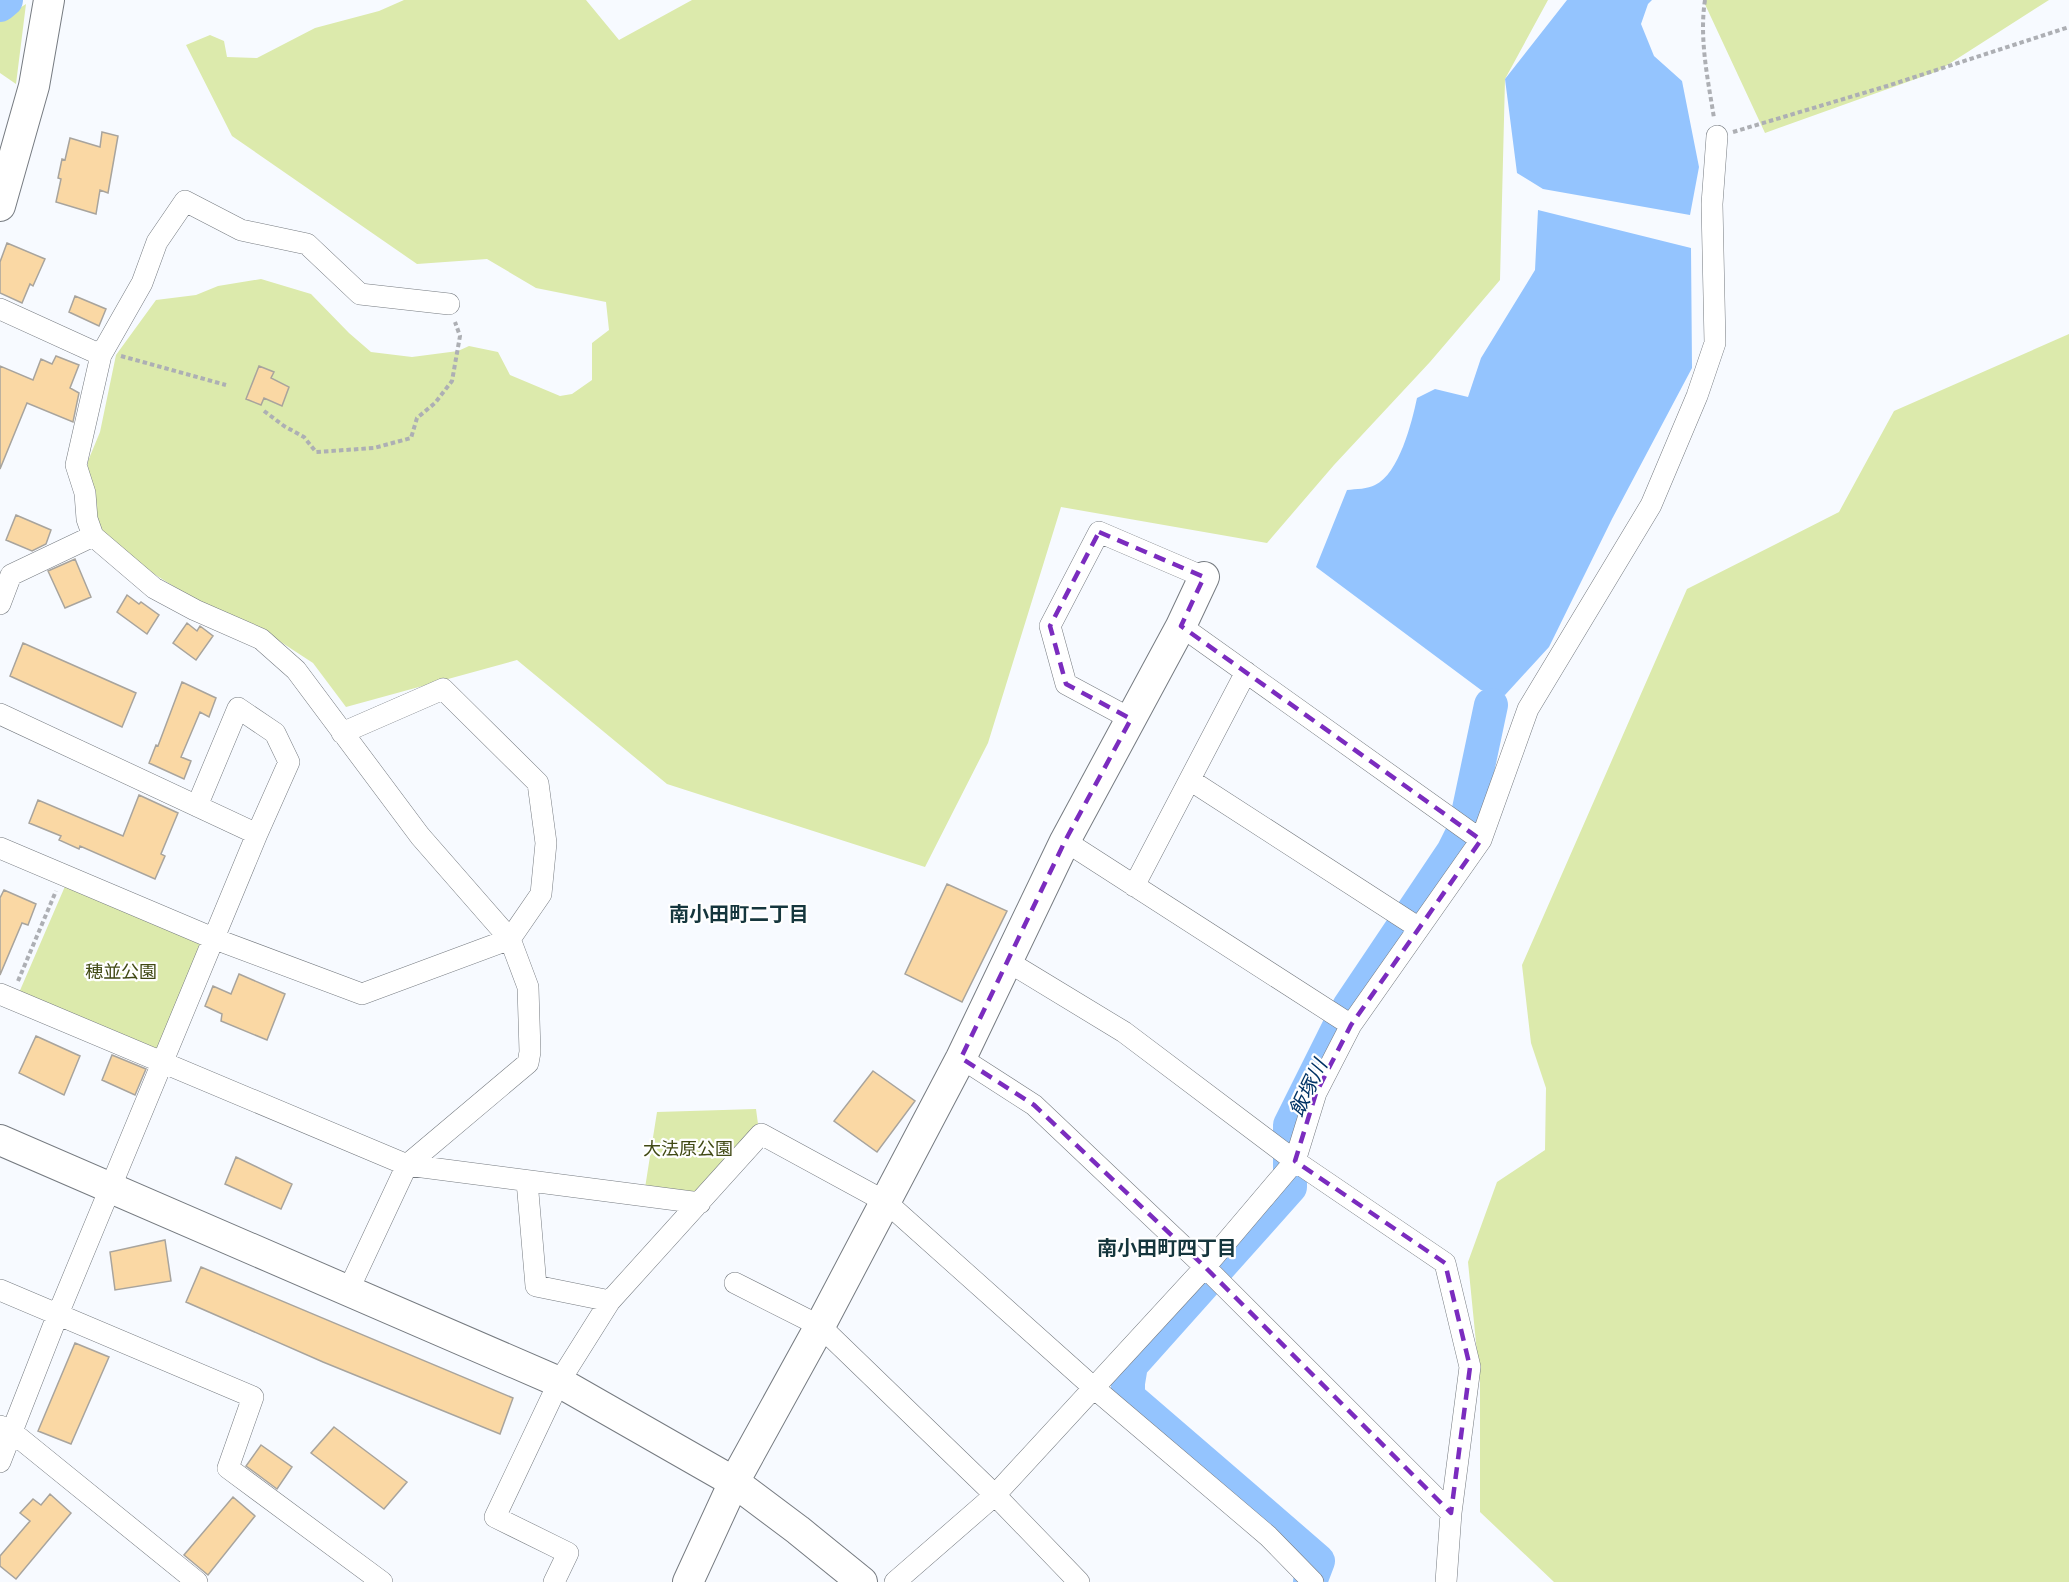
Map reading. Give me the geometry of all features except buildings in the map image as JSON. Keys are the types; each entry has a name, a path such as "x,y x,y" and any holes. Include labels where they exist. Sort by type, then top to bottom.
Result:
{"street":[{"path":"0,206 34,86 49,0"},
{"path":"895,1582 995,1495 1205,1267 1294,1161 1316,1094 1352,1026 1481,840 1528,709 1651,506 1697,396 1715,343 1712,204 1717,136"},
{"path":"348,1291 407,1165 528,1063 530,1052 528,987 510,939 420,836 296,670 261,639 195,610 154,588 93,536 87,519 85,493 76,465 102,353 142,283 157,242 185,201 241,230 307,244 360,294 449,304"},
{"path":"0,309 102,353"},
{"path":"688,1582 734,1482 820,1326 961,1058 1065,841 1131,719 1181,626 1204,577 1099,532 1050,626 1066,684 1131,719"},
{"path":"0,604 11,575 93,536"},
{"path":"1181,626 1481,840"},
{"path":"1134,886 1246,672"},
{"path":"0,848 215,939 362,994 510,939 541,894 546,843 538,783 443,689 342,733"},
{"path":"0,1462 6,1429 58,1314 289,762 275,733 238,708 197,806"},
{"path":"0,714 257,834"},
{"path":"1190,780 1419,928"},
{"path":"1065,841 1352,1026"},
{"path":"1007,961 1124,1032 1294,1161 1445,1263 1470,1367 1451,1513 1446,1582"},
{"path":"5,996 407,1165 700,1203"},
{"path":"961,1058 1034,1105 1205,1267 1451,1513"},
{"path":"554,1582 568,1553 495,1517 559,1382 610,1301 761,1134 886,1202 1094,1388 1268,1536 1312,1582"},
{"path":"0,1140 559,1382 734,1482 798,1530 861,1582"},
{"path":"527,1181 536,1286 610,1301"},
{"path":"735,1282 820,1326 995,1495 1079,1582"},
{"path":"0,1290 254,1397 228,1468 382,1582"},
{"path":"6,1429 197,1582"}],"path":[{"path":"1705,0 1703,14 1705,59 1717,136 1887,86 2069,27"},
{"path":"264,411 304,437 315,452 374,448 411,438 417,418 435,403 452,381 460,336 449,304"},
{"path":"102,353 226,385"},
{"path":"5,996 63,874"}],"highlighted area":[{"path":"1099,532 1204,577 1181,626 1481,840 1351,1025 1316,1093 1295,1161 1445,1263 1470,1367 1451,1513 1205,1267 1034,1105 961,1058 1065,841 1131,719 1066,684 1050,626"}],"green space":[{"path":"404,0 586,0 619,40 692,0 1548,0 1505,79 1500,280 1430,362 1334,465 1267,543 1061,507 988,743 925,867 667,784 517,660 346,707 313,663 264,631 202,604 130,559 98,534 85,493 88,461 100,432 116,355 156,300 196,295 218,286 261,279 311,294 371,352 412,357 458,351 469,346 498,352 510,375 560,396 572,394 592,380 592,343 609,330 606,302 536,288 487,259 417,264 232,136 186,45 210,35 224,41 227,57 257,58 315,28 379,11"},
{"path":"1703,0 2049,0 1938,71 1765,133"},
{"path":"26,4 16,84 0,73 0,21"},
{"path":"2069,334 2069,1582 1554,1582 1480,1512 1480,1383 1468,1262 1497,1182 1545,1150 1546,1088 1531,1043 1522,965 1687,589 1839,512 1894,411"},
{"name":"穂並公園","path":"66,884 207,941 158,1055 18,995"},
{"name":"大法原公園","path":"756,1109 758,1124 699,1194 645,1188 657,1112"}],"water":[{"path":"1567,0 1652,0 1648,4 1641,24 1654,56 1682,81 1699,167 1690,215 1543,189 1517,173 1505,79"},
{"path":"1538,210 1691,248 1692,368 1612,519 1549,647 1505,695 1481,690 1316,567 1347,490 1372,486 1383,479 1398,459 1417,398 1435,389 1468,397 1481,358 1535,270"}],"waterway":[{"path":"0,5 6,0"},
{"name":"飯塚川","path":"1310,1582 1318,1561 1128,1397 1131,1365 1290,1187 1290,1125 1349,1007 1453,852 1465,828 1491,705"}],"district":[{"name":"南小田町二丁目","path":"739,914"},
{"name":"南小田町四丁目","path":"1167,1248"}]}
